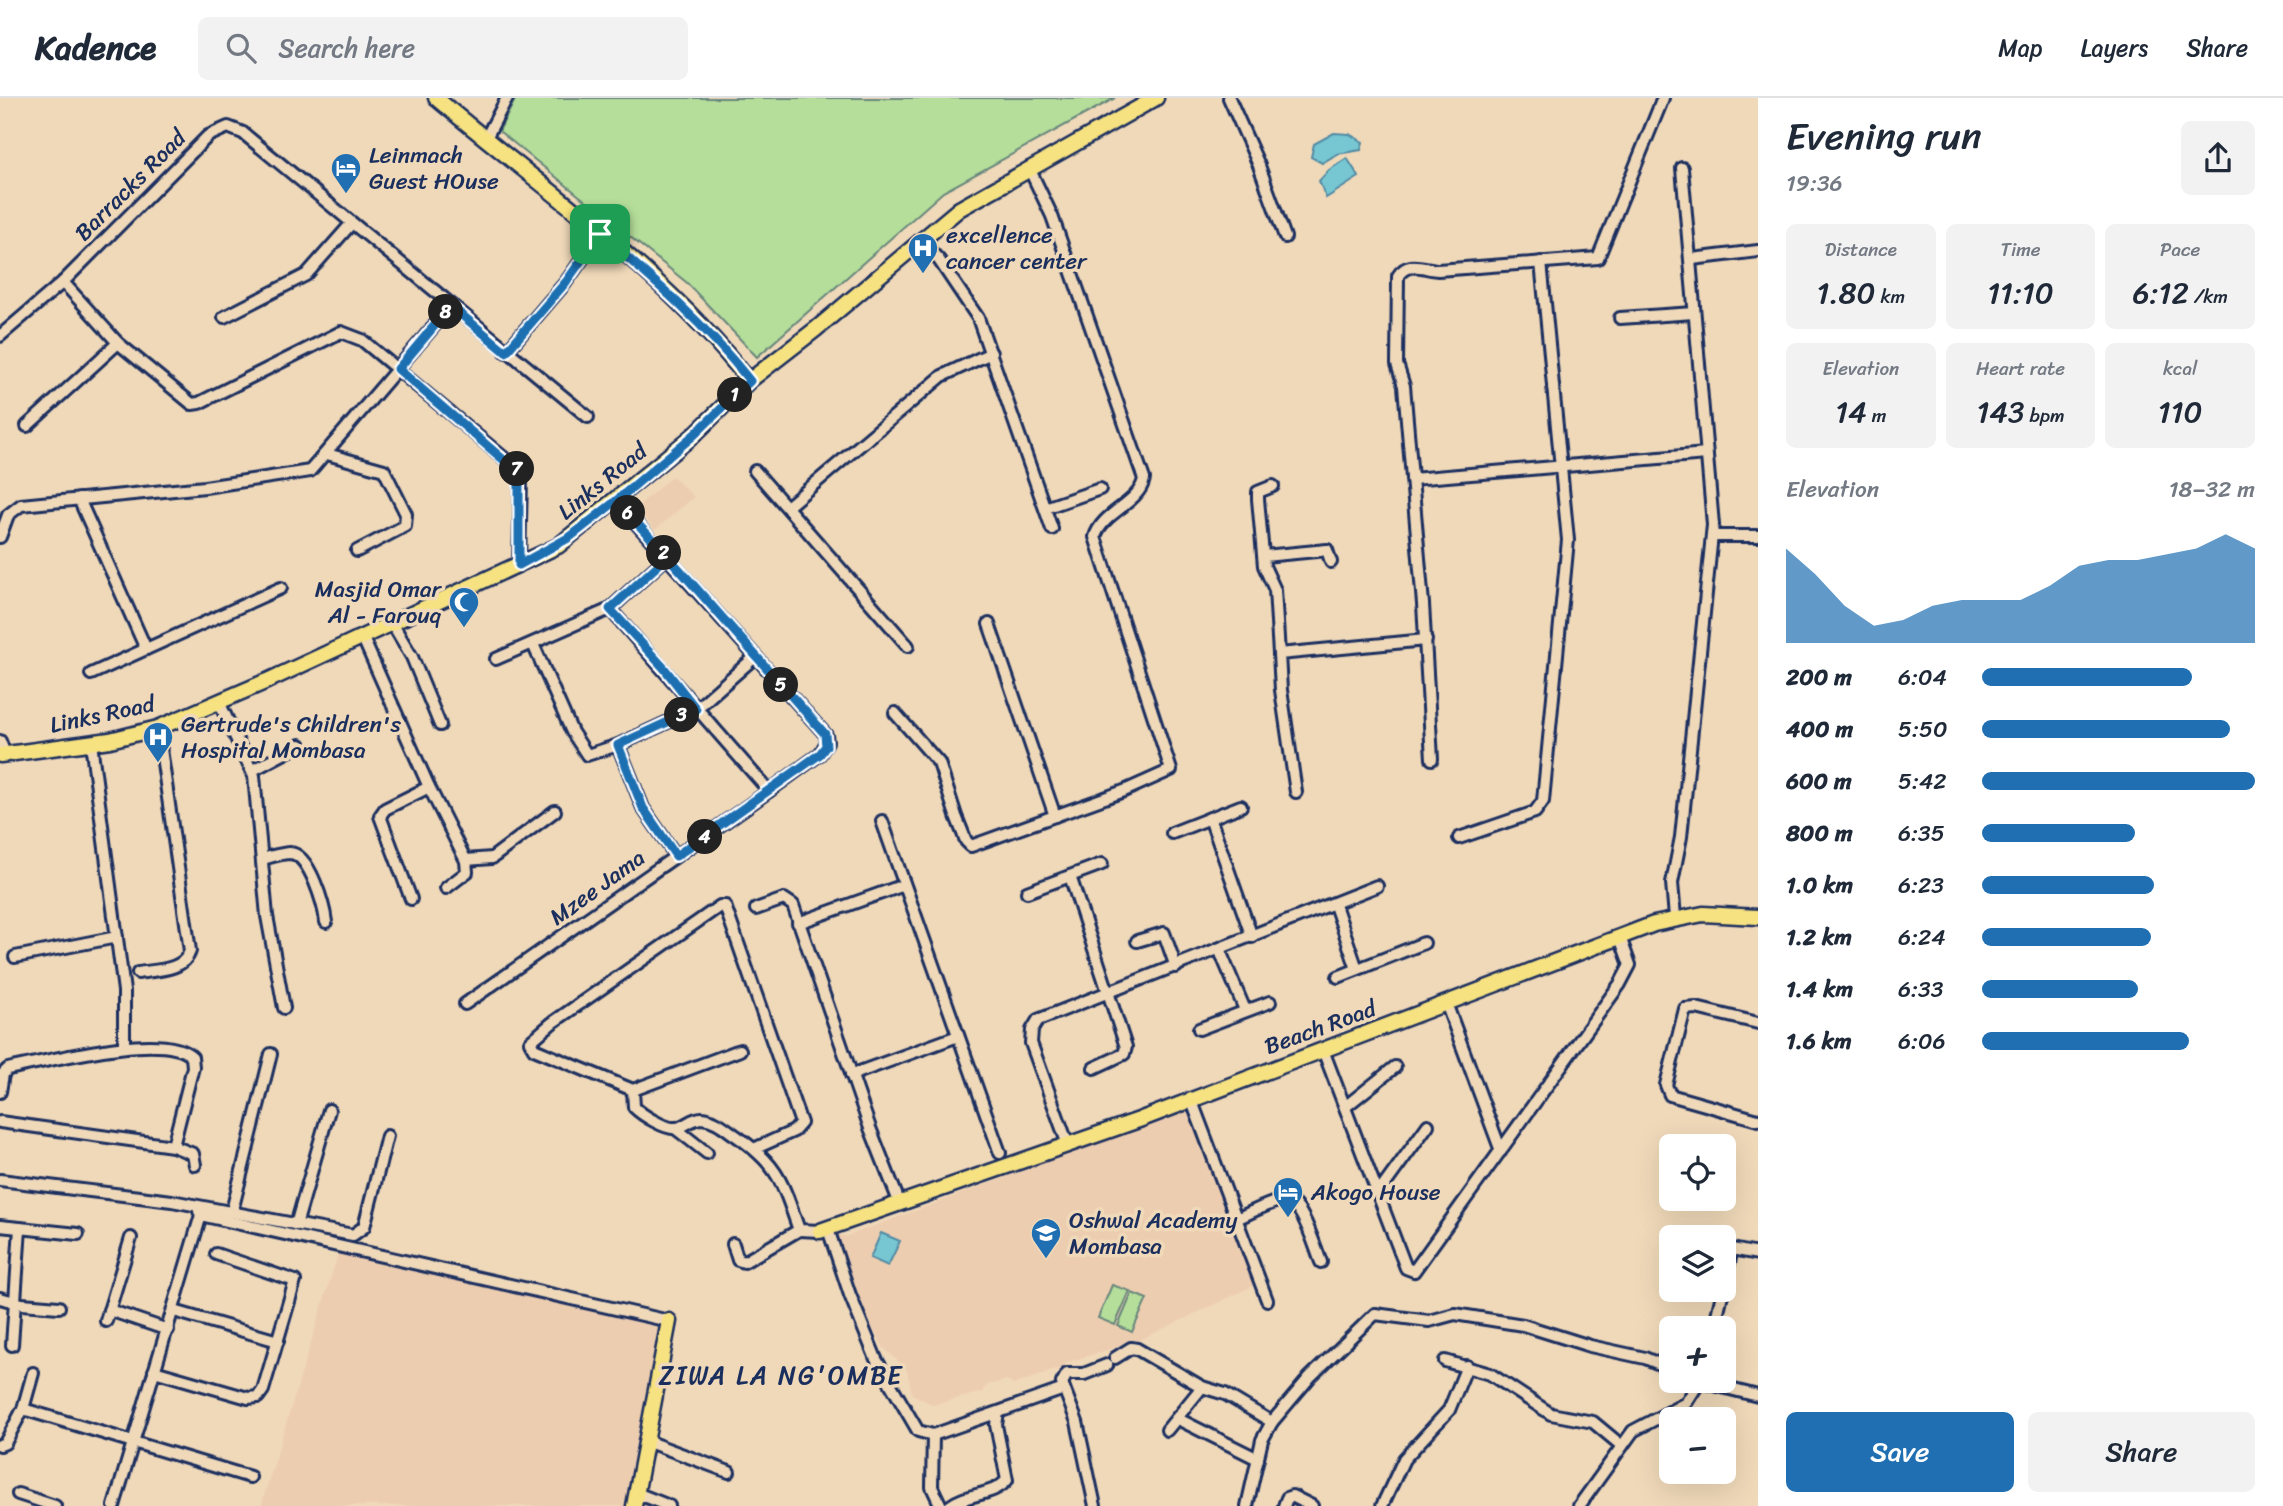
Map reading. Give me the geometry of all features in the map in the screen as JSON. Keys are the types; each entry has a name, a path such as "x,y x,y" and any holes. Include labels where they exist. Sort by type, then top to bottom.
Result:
{"main road":[{"path":"436,98 670,293 729,354 750,381"},
{"name":"Links Road","path":"2,750 91,743 159,727 519,565 570,537 694,435 750,381 959,209 1156,98"},
{"name":"Beach Road","path":"824,1230 1068,1145 1675,917 1703,914 1758,917"},
{"path":"635,1500 669,1321"}],"street":[{"path":"485,140 508,98"},
{"path":"1229,98 1258,163 1284,237"},
{"path":"1432,759 1426,686 1426,640 1404,386 1397,364 1398,276 1402,270 1413,266 1438,270 1586,260 1600,256 1663,98"},
{"name":"Barracks Road","path":"0,335 63,282 208,136 222,127 243,133 588,417"},
{"path":"895,713 939,763 968,844 978,846 1168,774 1171,768 1094,537 1104,521 1139,490 1144,479 1052,216 1029,168"},
{"path":"1675,917 1674,868 1681,837 1690,725 1713,536 1692,259 1682,168"},
{"path":"224,317 306,275 351,224"},
{"path":"506,352 566,282 600,234"},
{"path":"920,240 968,300 991,353 1052,529"},
{"path":"1692,259 1758,251"},
{"path":"1459,838 1535,812 1542,804 1567,563 1562,466 1541,262"},
{"path":"63,282 118,343 183,398 195,404 341,332 362,340 519,473 519,565"},
{"path":"0,537 8,515 17,507 292,476 313,468 451,306"},
{"path":"1620,318 1694,313"},
{"path":"27,426 118,343"},
{"path":"787,507 942,376 991,353"},
{"path":"327,454 384,470 406,514 405,526 357,551"},
{"path":"1412,479 1706,454"},
{"path":"755,471 908,646"},
{"path":"1273,486 1258,492 1264,566 1275,590 1281,690 1296,792"},
{"path":"1045,508 1100,489"},
{"path":"79,499 146,649"},
{"name":"Mzee Jama","path":"465,1004 820,754 827,738 668,556 616,501"},
{"path":"1713,536 1758,536"},
{"path":"1264,556 1318,548 1327,550 1331,562"},
{"path":"496,659 610,609 668,556"},
{"path":"91,674 281,588"},
{"path":"610,609 769,791"},
{"path":"392,623 411,657 440,726"},
{"path":"989,624 1055,816"},
{"path":"362,636 429,787 466,860 467,872 446,888"},
{"path":"1279,654 1426,640"},
{"path":"533,644 583,752 593,755 696,709 755,657"},
{"path":"219,702 253,770 267,916 284,1008"},
{"path":"138,973 177,966 186,960 190,951 159,727"},
{"path":"91,743 125,1000 124,1046"},
{"path":"253,770 300,745"},
{"path":"618,745 643,808 676,856"},
{"path":"411,899 380,816 385,809 429,787"},
{"path":"1172,833 1241,806"},
{"path":"466,860 492,858 555,811"},
{"path":"1210,818 1252,937"},
{"path":"881,821 1000,1153"},
{"path":"262,859 291,853 298,856 319,890 326,922"},
{"path":"1027,892 1102,864"},
{"path":"1070,876 1127,1050 1120,1057 1094,1068"},
{"path":"797,923 904,885"},
{"path":"1068,1145 1036,1059 1031,1030 1041,1018 1220,951 1377,886"},
{"path":"756,909 786,900 793,905 850,1075 900,1204"},
{"path":"1335,905 1357,969"},
{"path":"740,1050 633,1090 534,1049 530,1041 692,924 720,906 725,906 801,1123 794,1131 756,1148"},
{"path":"1137,941 1164,933 1176,967"},
{"path":"15,957 117,937"},
{"path":"1323,1050 1406,1268 1414,1271 1628,971 1630,963 1620,937"},
{"path":"1338,976 1424,943"},
{"path":"1220,951 1245,1010"},
{"path":"1199,1029 1270,1002"},
{"path":"1446,1003 1501,1151"},
{"path":"1758,1023 1696,1008 1685,1009 1666,1085 1670,1095 1758,1120"},
{"path":"850,1075 958,1035"},
{"path":"0,1092 3,1074 8,1069 124,1046 184,1051 192,1057 193,1067 173,1146"},
{"path":"232,1211 271,1054"},
{"path":"1345,1107 1395,1067"},
{"path":"633,1090 633,1105 637,1110 675,1128 708,1153"},
{"path":"1192,1099 1268,1300"},
{"path":"296,1225 329,1110"},
{"path":"675,1128 694,1119 706,1119 721,1124 756,1148 781,1178 799,1230"},
{"path":"0,1122 173,1146 193,1154 195,1165"},
{"path":"1378,1194 1428,1125"},
{"path":"199,1211 232,1211 349,1235 362,1231 387,1136"},
{"path":"0,1180 84,1188 199,1211 669,1321"},
{"path":"1236,1219 1283,1200 1292,1201 1300,1211 1321,1262"},
{"path":"114,1506 174,1311 199,1211"},
{"path":"0,1226 78,1234"},
{"path":"12,1345 19,1228"},
{"path":"733,1244 739,1261 744,1262 799,1230 824,1230 876,1359 911,1424 918,1431 933,1435 1064,1389"},
{"path":"106,1321 131,1238"},
{"path":"1736,1250 1758,1254"},
{"path":"154,1371 255,1398 263,1390 295,1287 294,1279 216,1254"},
{"path":"0,1298 58,1307"},
{"path":"109,1310 168,1330"},
{"path":"174,1311 278,1341"},
{"path":"1247,1506 1262,1440 1272,1422 1310,1377 1371,1317 1379,1313 1429,1321 1455,1314 1523,1325 1659,1364"},
{"path":"1095,1506 1073,1405 1064,1389 1063,1379 1067,1374 1084,1374 1111,1362 1131,1348 1137,1349 1202,1387 1225,1394 1272,1422"},
{"path":"1445,1361 1467,1366 1511,1386 1551,1414 1593,1422 1622,1446"},
{"path":"1382,1506 1404,1459 1449,1410 1467,1366"},
{"path":"0,1445 5,1443 23,1409 33,1373"},
{"path":"1167,1430 1202,1387"},
{"path":"1736,1390 1758,1396"},
{"path":"1579,1506 1633,1431 1686,1403 1692,1393"},
{"path":"23,1409 250,1477"},
{"path":"950,1506 957,1500 998,1488 1007,1480 996,1425 998,1413"},
{"path":"1178,1419 1258,1459"},
{"path":"933,1435 932,1488 941,1506"},
{"path":"646,1441 729,1472"},
{"path":"18,1494 55,1506"},
{"path":"1284,1506 1287,1498 1292,1496 1312,1506"},
{"path":"635,1500 669,1506"}],"shaded area":[{"path":"672,476 694,497 655,530 636,508"},
{"name":"Oshwal Academy Mombasa","path":"1191,1108 1257,1284 1140,1340 1068,1362 1061,1368 1013,1385 1007,1380 987,1385 982,1392 933,1405 912,1394 907,1370 883,1347 854,1294 836,1234 847,1236"},
{"path":"340,1247 665,1322 628,1506 261,1506"}],"green space":[{"path":"516,98 1115,98 943,192 757,357 686,282 499,131"},
{"path":"1112,1285 1130,1291 1115,1325 1098,1318"},
{"path":"1132,1293 1147,1299 1132,1332 1118,1326"}],"water":[{"path":"1334,133 1349,134 1363,142 1361,150 1337,154 1322,163 1311,157 1314,144"},
{"path":"1347,158 1359,177 1326,198 1319,181 1329,170"},
{"path":"881,1233 900,1241 888,1266 870,1258"}],"place":[{"name":"Leinmach Guest HOuse","path":"346,195"},
{"name":"excellence cancer center","path":"923,275"},
{"name":"Masjid Omar Al - Farouq","path":"464,629"},
{"name":"Gertrude's Children's Hospital Mombasa","path":"158,764"},
{"name":"Akogo House","path":"1288,1219"},
{"name":"Oshwal Academy Mombasa","path":"1046,1260"}],"district":[{"name":"ZIWA LA NG'OMBE","path":"781,1375"}],"route":[{"path":"600,234 566,282 506,352 451,306 398,369 513,465 519,473 522,491 519,565 558,546 616,501 635,521 668,556 728,628 825,734 826,746 820,754 676,856 643,808 618,745 696,709 686,700 664,668 610,609 668,556 616,501 694,435 750,381 729,354 670,293 600,234"}]}
